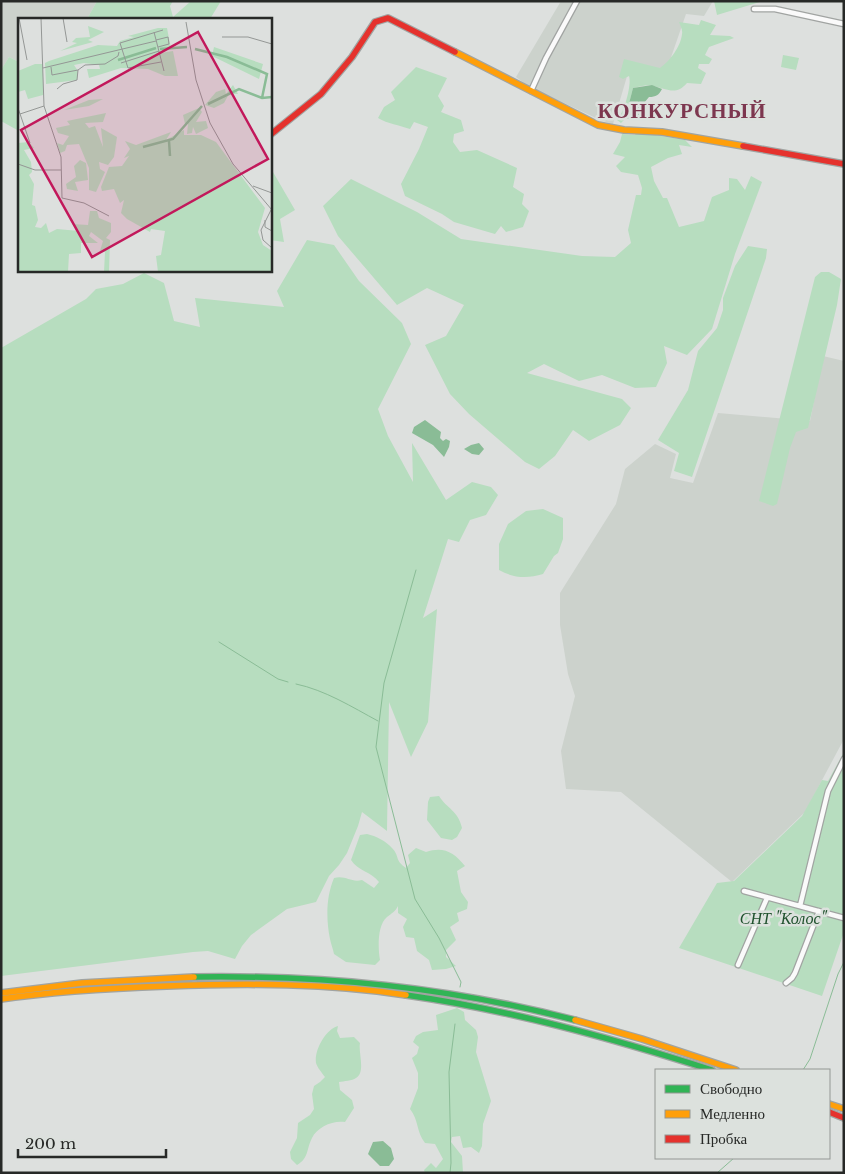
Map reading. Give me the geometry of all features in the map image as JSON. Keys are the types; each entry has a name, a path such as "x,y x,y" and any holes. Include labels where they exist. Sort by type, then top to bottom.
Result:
{"main road":[{"path":"271,134 321,94 352,57 375,22 388,18 579,117 608,128 662,132 844,164"},
{"path":"1,993 79,983 221,976 285,976 353,981 456,995 521,1008 606,1029 733,1069"},
{"path":"1,1000 110,987 284,984 351,989 457,1003 530,1018 605,1036 709,1069"},
{"path":"830,1104 844,1109"},
{"path":"830,1112 844,1118"}],"street":[{"path":"531,91 546,58 577,1"},
{"path":"754,10 775,9 844,24"},
{"path":"800,906 828,791 844,759"},
{"path":"744,891 844,918"},
{"path":"738,965 767,898"},
{"path":"786,983 795,973 819,911"}],"shaded area":[{"path":"1,1 97,1 88,18 18,18 18,62 9,57 1,70"},
{"path":"561,1 713,1 704,16 686,14 668,66 658,73 630,66 613,124 600,120 528,86 516,77"},
{"path":"652,85 662,89 660,93 649,97 644,103 640,117 625,119 633,88"},
{"path":"823,356 844,361 844,739 805,812 732,882 621,792 566,789 561,751 575,696 568,674 560,625 560,593 616,504 625,469 655,444 676,454 670,478 693,483 718,413 810,421"},
{"path":"425,420 441,432 440,438 443,441 446,439 450,441 444,457 433,445 412,433 414,427"},
{"path":"479,443 484,449 479,455 472,454 464,449 471,445"},
{"path":"383,1141 391,1148 394,1159 389,1166 380,1166 368,1154 373,1142"}],"green space":[{"path":"97,1 173,1 170,6 173,17 191,1 221,1 211,18 88,18"},
{"path":"714,1 763,1 717,15"},
{"path":"701,20 716,25 710,35 734,38 709,47 705,55 712,59 709,64 699,64 698,68 706,73 701,84 687,83 675,90 667,90 652,85 633,88 625,119 621,123 617,120 625,106 630,80 629,76 623,79 619,77 624,59 660,68 671,57 680,43 682,29 679,22 699,25"},
{"path":"783,55 799,58 796,70 781,67"},
{"path":"9,57 18,62 18,130 1,121 1,70"},
{"path":"416,67 447,78 438,96 444,106 441,112 461,120 464,131 454,134 453,142 460,152 477,150 517,168 513,187 524,194 522,204 529,211 523,227 506,232 501,226 495,234 454,222 405,196 401,184 428,127 414,122 410,129 378,118 384,107 395,100 391,92"},
{"path":"637,132 685,140 692,147 679,145 682,154 668,158 651,167 654,181 663,198 667,198 679,227 704,221 712,197 729,190 729,178 737,179 745,190 751,176 762,182 735,254 712,329 687,355 664,346 667,363 656,387 635,388 602,375 579,381 544,364 527,373 622,399 631,408 620,425 589,441 573,430 555,456 539,469 525,462 469,414 450,394 425,345 446,336 464,305 427,288 397,305 338,236 323,206 351,179 417,212 461,239 582,256 615,257 631,243 628,230 636,195 641,195 642,188 638,175 621,172 616,166 625,157 613,154 622,134 635,135"},
{"path":"271,172 273,172 295,210 280,219 284,242 271,240"},
{"path":"307,240 334,245 359,281 402,323 411,344 378,409 388,436 413,482 412,443 446,500 472,482 491,487 498,495 486,515 470,520 459,542 448,539 423,618 437,609 428,722 411,757 389,702 387,831 362,812 347,853 329,876 316,902 287,909 251,935 235,959 208,951 193,952 1,976 1,348 86,299 96,289 123,284 144,273 164,283 174,321 200,327 195,298 284,307 277,291"},
{"path":"748,246 767,249 766,258 692,477 674,471 679,453 658,440 688,390 698,351 717,328 723,310 723,298 735,266"},
{"path":"821,272 829,272 841,279 837,305 808,428 796,432 790,448 777,504 773,506 759,501 815,277"},
{"path":"543,509 563,518 563,539 558,553 554,556 543,574 520,577 499,570 499,544 508,524 526,511"},
{"name":"СНТ \"Колос\"","path":"844,752 844,932 822,996 679,948 717,883 734,881 802,816 822,780 828,781"},
{"path":"439,796 458,817 462,828 457,837 452,840 441,838 427,820 430,797"},
{"path":"367,834 381,839 390,845 400,863 406,868 410,863 408,855 416,848 426,852 443,850 457,857 465,866 457,871 461,892 468,902 467,909 457,913 459,921 450,927 456,940 446,950 446,957 456,966 432,970 429,960 417,951 414,938 406,937 403,927 407,919 398,913 398,906 381,926 380,960 375,965 346,962 334,954 327,916 329,893 334,878 342,877 355,881 362,880 374,888 379,882 373,876 357,867 351,860 360,835"},
{"path":"457,1008 464,1012 465,1020 476,1030 478,1037 476,1052 491,1101 483,1124 482,1146 479,1153 471,1147 463,1148 460,1136 452,1137 451,1142 462,1156 463,1173 425,1173 424,1170 431,1163 436,1168 443,1159 435,1144 425,1143 422,1139 415,1117 410,1109 418,1088 418,1073 412,1058 417,1054 419,1047 413,1042 416,1036 423,1032 438,1030 436,1015"},
{"path":"338,1026 337,1031 340,1038 354,1037 360,1043 361,1071 359,1075 352,1080 339,1082 340,1090 352,1100 354,1108 345,1122 331,1123 314,1134 304,1160 297,1165 291,1159 290,1152 297,1138 298,1123 310,1115 314,1109 312,1094 314,1086 325,1077 316,1063 317,1052 329,1031"}],"waterway":[{"path":"416,570 384,683 376,747 415,899 439,938 461,982 460,987"},
{"path":"219,642 278,679 288,682"},
{"path":"296,684 328,695 378,721"},
{"path":"804,1069 810,1059 838,974 844,962"},
{"path":"450,1173 449,1072 455,1024"},
{"path":"717,1173 733,1159"}],"traffic: fast":[{"path":"194,977 291,978 386,985 480,999 575,1020"},
{"path":"406,995 445,1001 560,1026 709,1069"}],"traffic: slow":[{"path":"455,52 598,125 624,130 662,132 743,146"},
{"path":"1,993 82,983 194,977"},
{"path":"1,999 105,989 227,984 317,986 406,995"},
{"path":"575,1020 642,1039 733,1069"},
{"path":"830,1104 844,1109"}],"traffic: jam":[{"path":"271,134 321,94 352,57 375,22 388,18 455,52"},
{"path":"743,146 844,164"},
{"path":"830,1112 844,1118"}],"district":[{"name":"КОНКУРСНЫЙ","path":"682,111"}]}
